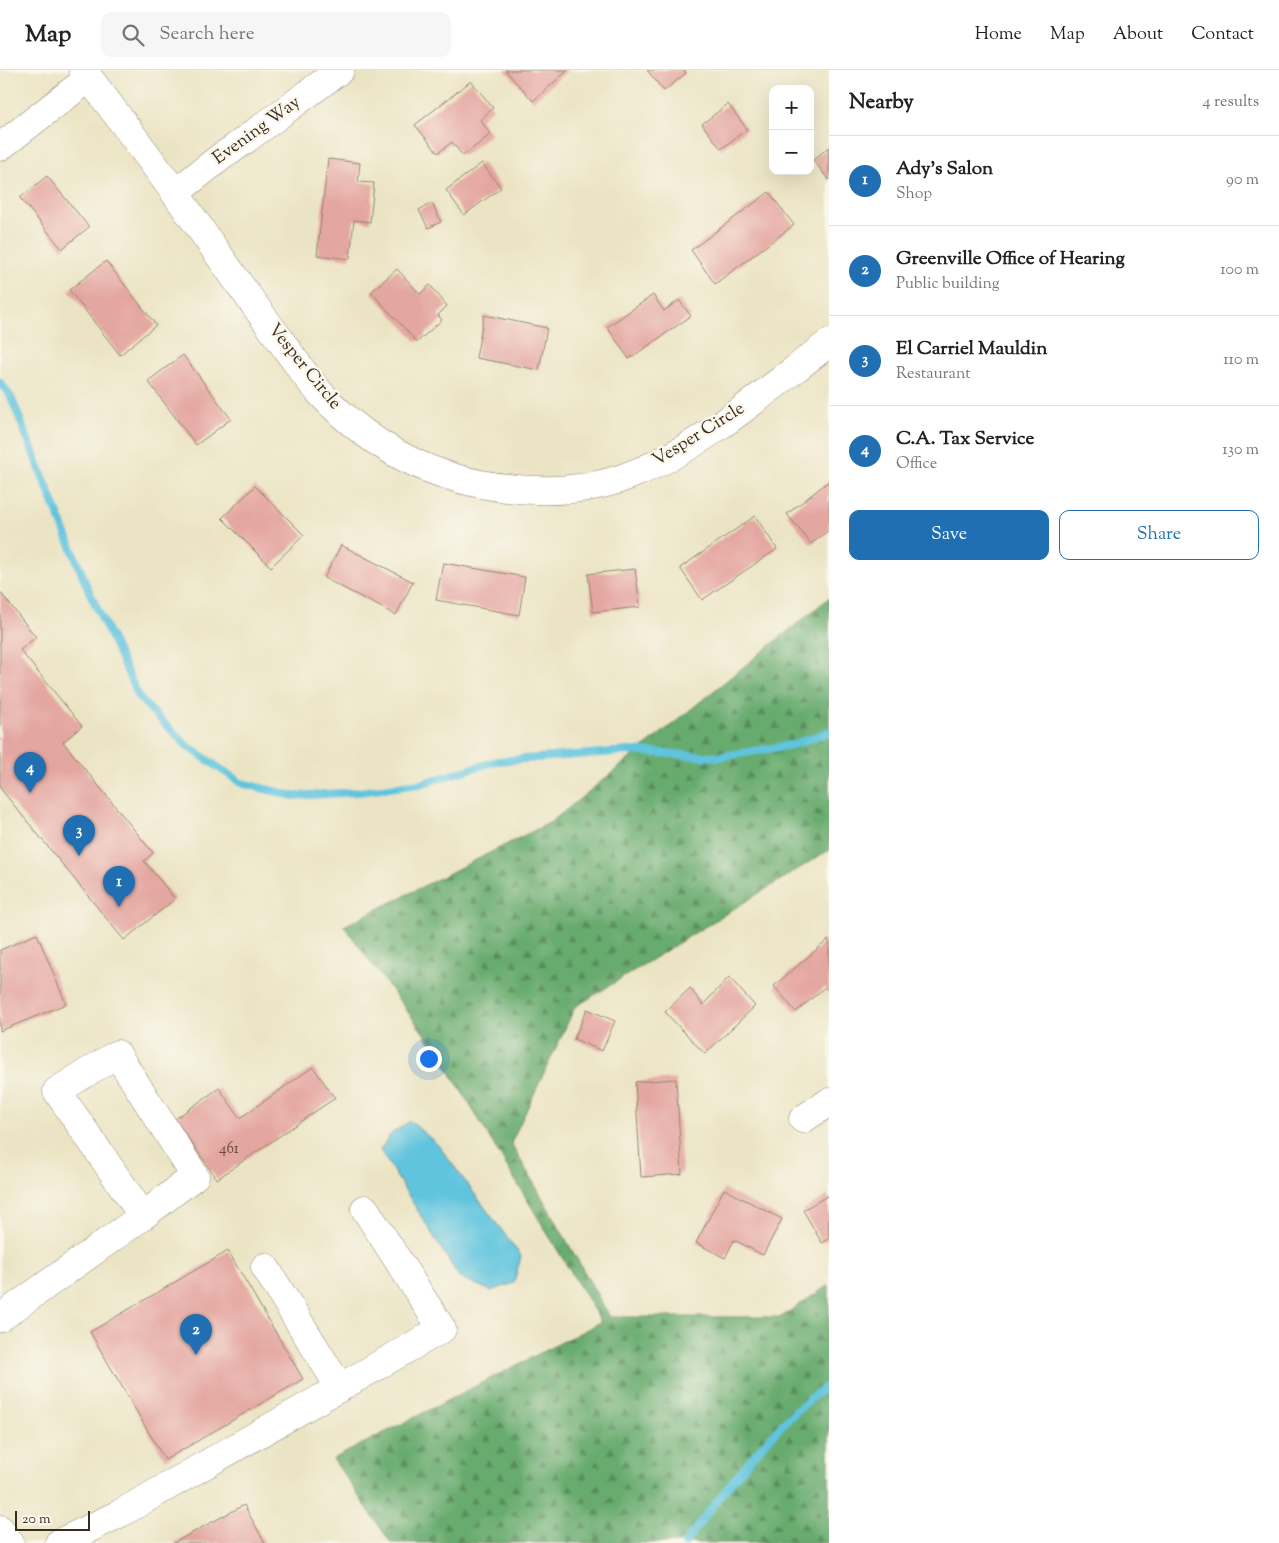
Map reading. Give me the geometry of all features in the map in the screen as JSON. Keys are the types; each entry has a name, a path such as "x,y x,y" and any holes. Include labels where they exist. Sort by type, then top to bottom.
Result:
{"street":[{"name":"Evening Way","path":"175,193 222,156 340,70"},
{"name":"Vesper Circle","path":"86,74 321,394 356,427 377,443 426,468 474,483 524,490 554,490 608,483 634,474 672,456 713,430 829,343"},
{"path":"0,147 86,74"},
{"path":"0,1318 143,1216 195,1176 118,1054 57,1090 143,1216"},
{"path":"803,1119 829,1102"},
{"path":"59,1543 120,1513 442,1330 364,1209"},
{"path":"265,1267 340,1388"},
{"path":"0,1529 10,1543"}],"green space":[{"path":"829,598 829,850 575,1007 511,1143 610,1317 781,1317 829,1285 829,1543 391,1543 333,1459 601,1322 439,1054 344,926 551,822"}],"water":[{"path":"410,1121 438,1145 521,1256 514,1283 491,1291 459,1277 380,1150 391,1134"}],"building":[{"path":"505,70 568,70 533,101"},
{"path":"647,70 684,70 686,73 664,91"},
{"path":"471,81 493,108 480,120 491,134 463,156 452,142 438,153 415,125"},
{"path":"728,104 747,129 721,149 702,124"},
{"path":"829,147 829,180 814,161"},
{"path":"328,159 360,163 358,182 374,183 370,222 354,220 350,259 317,255"},
{"path":"482,163 501,188 464,215 446,190"},
{"path":"47,176 89,227 62,249 20,198"},
{"path":"769,192 794,225 715,284 691,250"},
{"path":"432,203 441,222 428,228 419,210"},
{"path":"106,261 156,325 120,355 69,290"},
{"path":"397,269 420,294 430,285 447,306 438,315 442,320 417,342 371,292"},
{"path":"653,295 664,311 679,300 691,316 629,359 607,327"},
{"path":"484,315 547,328 539,370 476,358"},
{"path":"183,355 231,419 196,445 148,381"},
{"path":"829,481 829,530 811,544 787,514"},
{"path":"255,486 304,535 271,567 222,518"},
{"path":"755,516 777,549 702,600 680,568"},
{"path":"341,545 413,582 396,615 324,578"},
{"path":"443,563 525,577 519,615 436,600"},
{"path":"635,569 640,607 593,612 588,574"},
{"path":"0,592 36,637 20,650 82,726 63,742 153,853 144,861 175,899 124,940 0,788"},
{"path":"37,934 66,1004 0,1031 0,950"},
{"path":"829,939 829,992 825,987 796,1012 774,986"},
{"path":"729,977 755,1006 705,1054 665,1012 690,988 703,1005"},
{"path":"587,1009 615,1021 602,1051 574,1039"},
{"path":"313,1067 335,1098 217,1179 175,1119 219,1088 240,1118"},
{"path":"676,1079 682,1174 641,1177 635,1082"},
{"path":"724,1189 782,1219 763,1255 734,1240 725,1258 696,1243"},
{"path":"829,1195 829,1239 822,1243 803,1210"},
{"path":"228,1251 303,1379 165,1460 90,1332"},
{"path":"244,1505 265,1543 173,1543"}],"waterway":[{"path":"0,382 11,397 88,589 140,699 186,745 241,783 294,796 358,792 420,784 497,761 629,751 718,757 791,745 829,732"},
{"path":"685,1543 751,1458 789,1418 829,1384"}],"place":[{"name":"C.A. Tax Service","path":"30,793"},
{"name":"El Carriel Mauldin","path":"79,856"},
{"name":"Ady's Salon","path":"119,907"},
{"name":"Greenville Office of Hearing","path":"196,1355"}]}
